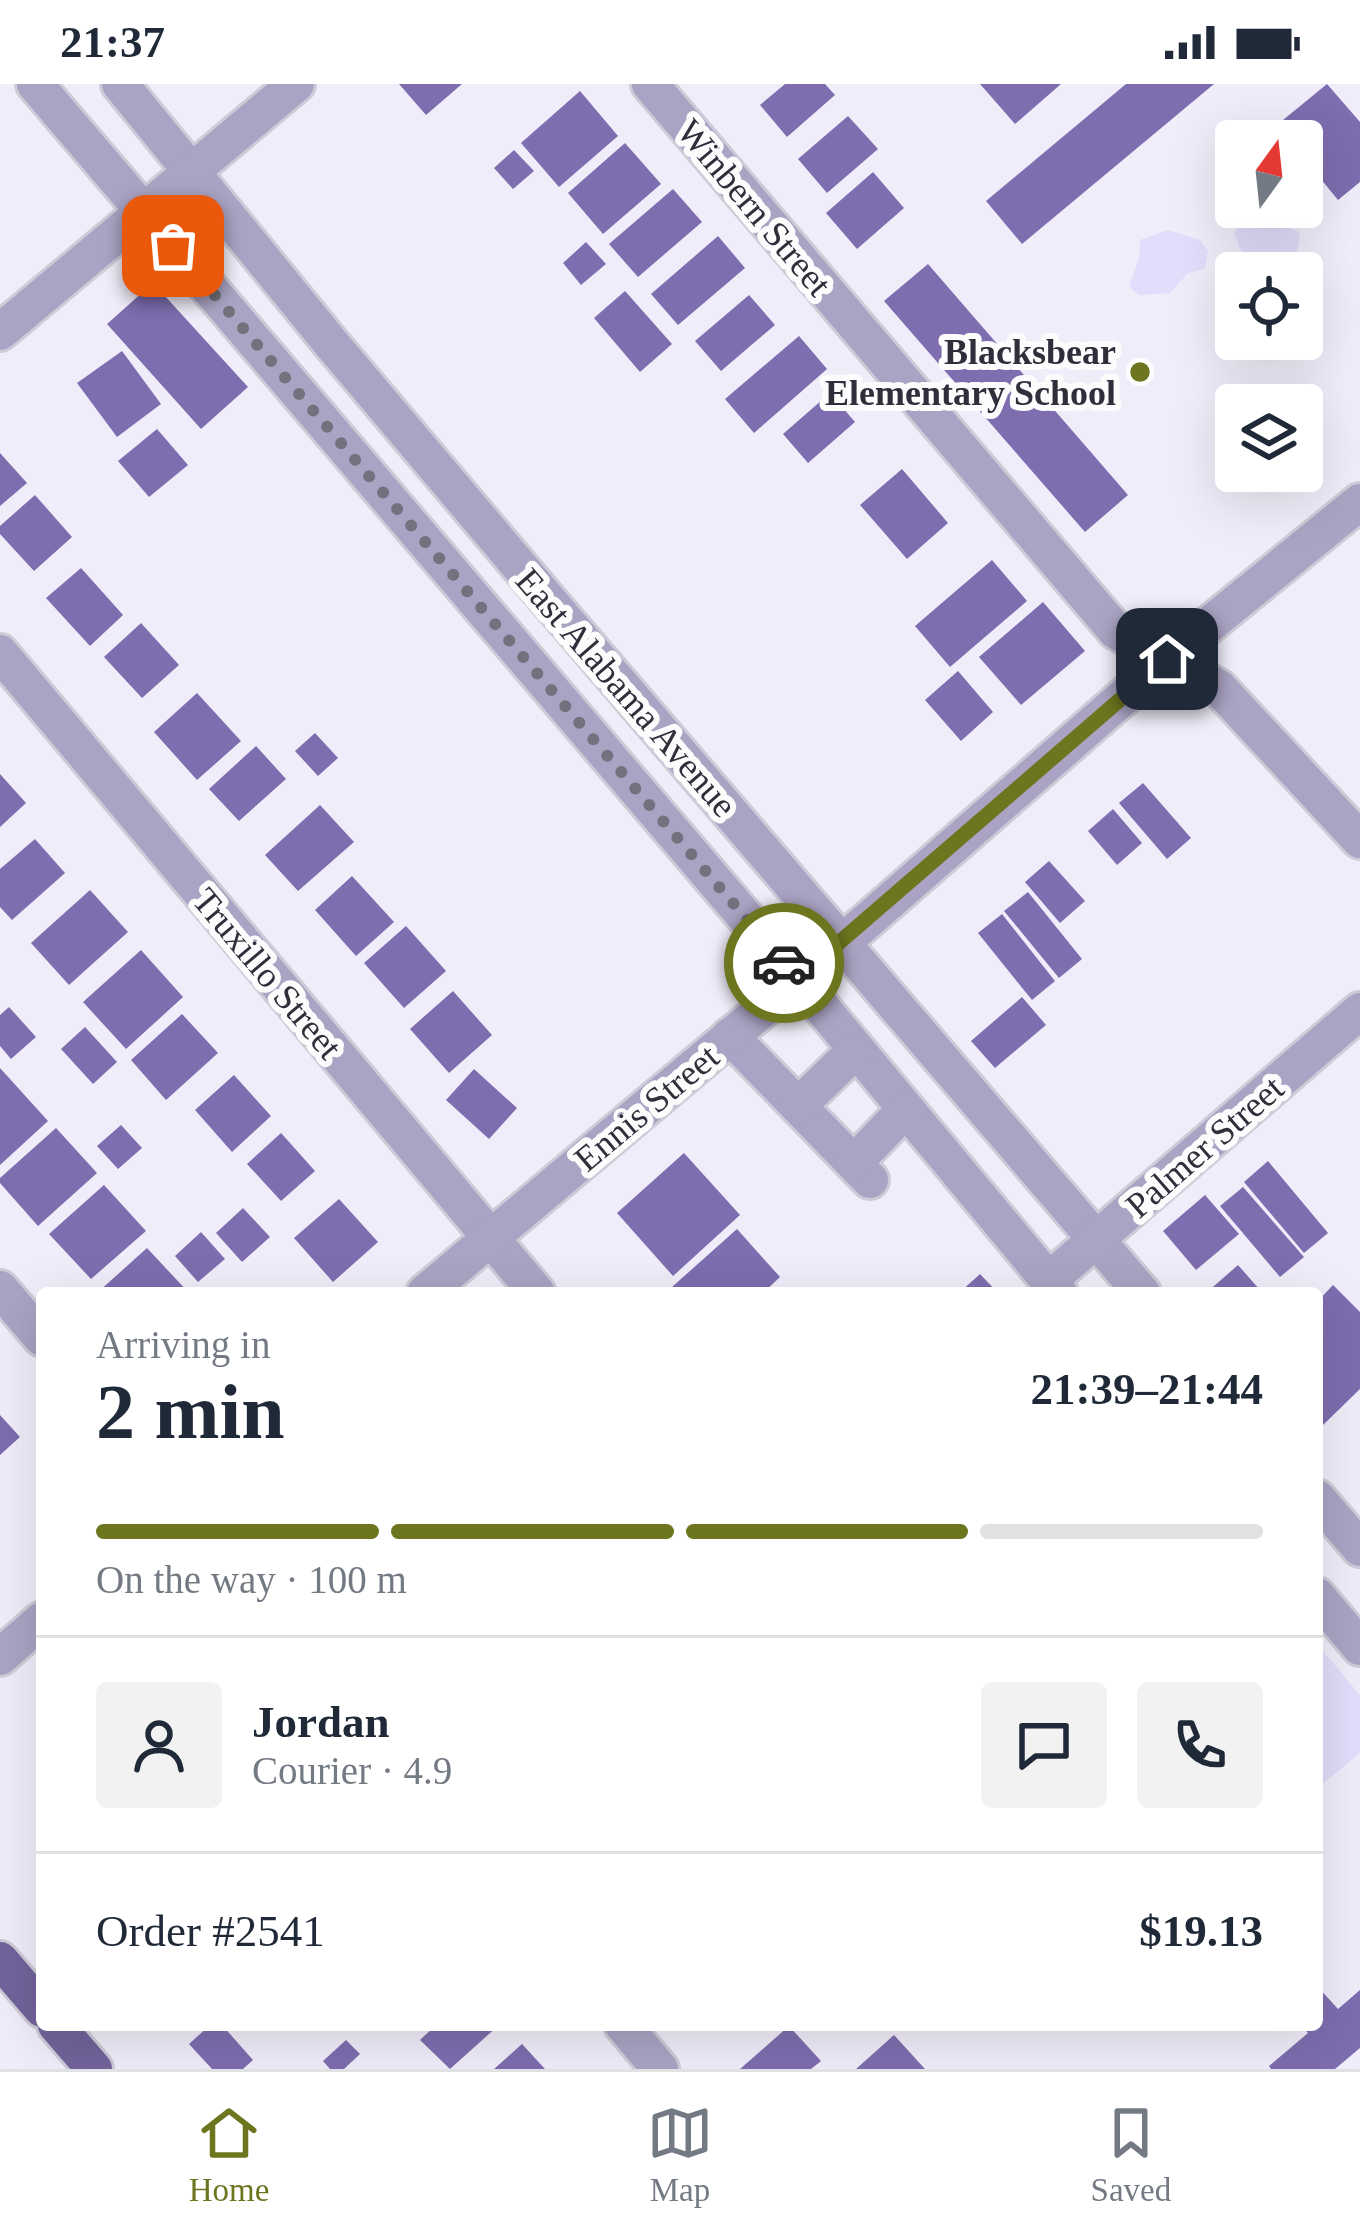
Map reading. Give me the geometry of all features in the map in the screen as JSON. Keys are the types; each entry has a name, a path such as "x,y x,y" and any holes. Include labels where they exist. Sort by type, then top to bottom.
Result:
{"main road":[{"path":"0,1960 36,2002"},
{"path":"61,2031 94,2069"}],"street":[{"name":"East Alabama Avenue","path":"35,84 1053,1287"},
{"name":"East Alabama Avenue","path":"120,84 329,342 1137,1287"},
{"path":"0,332 296,84"},
{"name":"Winbern Street","path":"650,84 1116,632 1219,688 1360,840"},
{"name":"Ennis Street","path":"432,1287 843,942 1167,659 1360,502"},
{"name":"Truxillo Street","path":"0,653 532,1287"},
{"name":"Palmer Street","path":"1053,1287 1096,1240 1360,1011"},
{"path":"730,1036 862,1172 905,1110"},
{"path":"798,1106 856,1050"},
{"path":"0,1289 36,1331"},
{"path":"1323,1505 1360,1548"},
{"path":"1323,1603 1360,1647"},
{"path":"0,1657 36,1625"},
{"path":"628,2031 660,2069"}],"shaded area":[{"path":"1237,228 1291,228 1300,233 1297,252 1243,252 1234,232"},
{"path":"1168,230 1200,240 1208,251 1205,268 1187,274 1170,293 1139,295 1129,286 1140,240"},
{"path":"1323,1651 1360,1695 1360,1753 1323,1784"}],"building":[{"path":"399,84 462,84 426,115"},
{"path":"785,84 825,84 835,95 787,137 760,105"},
{"path":"980,84 1061,84 1015,124"},
{"path":"1126,84 1214,84 1022,244 986,201"},
{"path":"1327,84 1360,122 1360,182 1338,200 1323,182 1323,120 1283,120"},
{"path":"580,91 618,136 559,187 521,143"},
{"path":"848,116 878,149 827,193 798,159"},
{"path":"625,143 661,184 603,234 568,193"},
{"path":"514,150 534,171 513,189 494,168"},
{"path":"873,172 904,208 857,249 826,213"},
{"path":"673,189 702,222 638,277 609,244"},
{"path":"718,236 745,268 678,325 651,294"},
{"path":"586,242 606,264 581,285 563,263"},
{"path":"928,264 1128,495 1085,532 884,301"},
{"path":"153,283 248,387 201,429 107,324"},
{"path":"625,291 672,344 640,372 594,318"},
{"path":"749,295 775,325 721,371 695,341"},
{"path":"799,336 827,369 754,433 725,399"},
{"path":"122,351 161,404 117,437 77,383"},
{"path":"830,393 855,422 808,463 783,434"},
{"path":"157,429 188,465 149,497 118,461"},
{"path":"0,453 27,483 0,506"},
{"path":"902,469 948,523 907,559 860,505"},
{"path":"35,495 72,537 34,571 0,534 0,526"},
{"path":"992,560 1027,601 950,667 915,626"},
{"path":"81,568 123,615 90,646 46,598"},
{"path":"1043,602 1085,651 1021,705 979,657"},
{"path":"141,623 179,665 142,698 104,657"},
{"path":"958,671 993,712 961,741 925,700"},
{"path":"197,693 241,741 197,780 154,732"},
{"path":"315,733 338,758 318,776 295,751"},
{"path":"256,746 286,779 239,821 209,789"},
{"path":"0,774 26,803 0,827"},
{"path":"1143,783 1191,838 1167,859 1119,803"},
{"path":"320,805 354,842 298,891 265,855"},
{"path":"1113,809 1142,843 1117,865 1088,831"},
{"path":"35,839 65,873 12,920 0,907 0,869"},
{"path":"1049,861 1085,901 1060,923 1025,882"},
{"path":"352,876 394,922 356,956 315,910"},
{"path":"90,890 128,932 69,985 31,943"},
{"path":"1028,892 1082,959 1059,978 1004,911"},
{"path":"1002,914 1055,981 1032,1000 978,933"},
{"path":"406,926 446,971 404,1008 364,963"},
{"path":"141,950 183,997 126,1049 83,1002"},
{"path":"453,991 492,1035 449,1073 410,1029"},
{"path":"1022,997 1046,1025 995,1068 971,1041"},
{"path":"9,1007 36,1037 11,1059 0,1046 0,1015"},
{"path":"182,1014 218,1053 166,1100 131,1060"},
{"path":"85,1027 117,1062 93,1084 61,1049"},
{"path":"0,1068 48,1121 0,1165"},
{"path":"474,1069 517,1108 489,1139 446,1100"},
{"path":"234,1075 271,1116 232,1152 195,1110"},
{"path":"121,1125 142,1148 118,1169 97,1146"},
{"path":"56,1128 97,1173 38,1226 0,1178"},
{"path":"281,1133 315,1171 281,1201 247,1164"},
{"path":"684,1153 740,1215 673,1276 617,1213"},
{"path":"1268,1161 1328,1233 1304,1253 1244,1182"},
{"path":"104,1185 146,1231 91,1279 49,1234"},
{"path":"1243,1187 1304,1257 1280,1277 1220,1206"},
{"path":"1205,1195 1239,1234 1196,1270 1163,1231"},
{"path":"339,1199 378,1242 333,1282 294,1238"},
{"path":"243,1208 270,1237 242,1262 216,1233"},
{"path":"737,1229 780,1277 769,1287 672,1287"},
{"path":"201,1232 225,1259 198,1282 175,1256"},
{"path":"147,1248 183,1287 104,1287"},
{"path":"1238,1265 1257,1287 1213,1287"},
{"path":"980,1274 992,1287 966,1287"},
{"path":"1333,1285 1360,1312 1360,1389 1323,1425 1323,1296"},
{"path":"0,1415 20,1437 0,1455"},
{"path":"1360,1990 1360,2048 1335,2069 1271,2069 1308,2033 1323,2031 1323,1993 1338,2009"},
{"path":"203,2031 227,2031 253,2060 243,2069 212,2069 189,2044"},
{"path":"430,2031 492,2031 450,2069 420,2040"},
{"path":"783,2031 794,2031 821,2061 811,2069 740,2069"},
{"path":"894,2035 925,2069 856,2069"},
{"path":"346,2040 360,2054 344,2069 330,2069 323,2061"},
{"path":"522,2044 545,2069 494,2069"}],"way so far":[{"path":"173,246 784,963"}],"place":[{"name":"Blacksbear Elementary School","path":"1140,372"}],"route":[{"path":"784,963 797,979 1167,659"}]}
